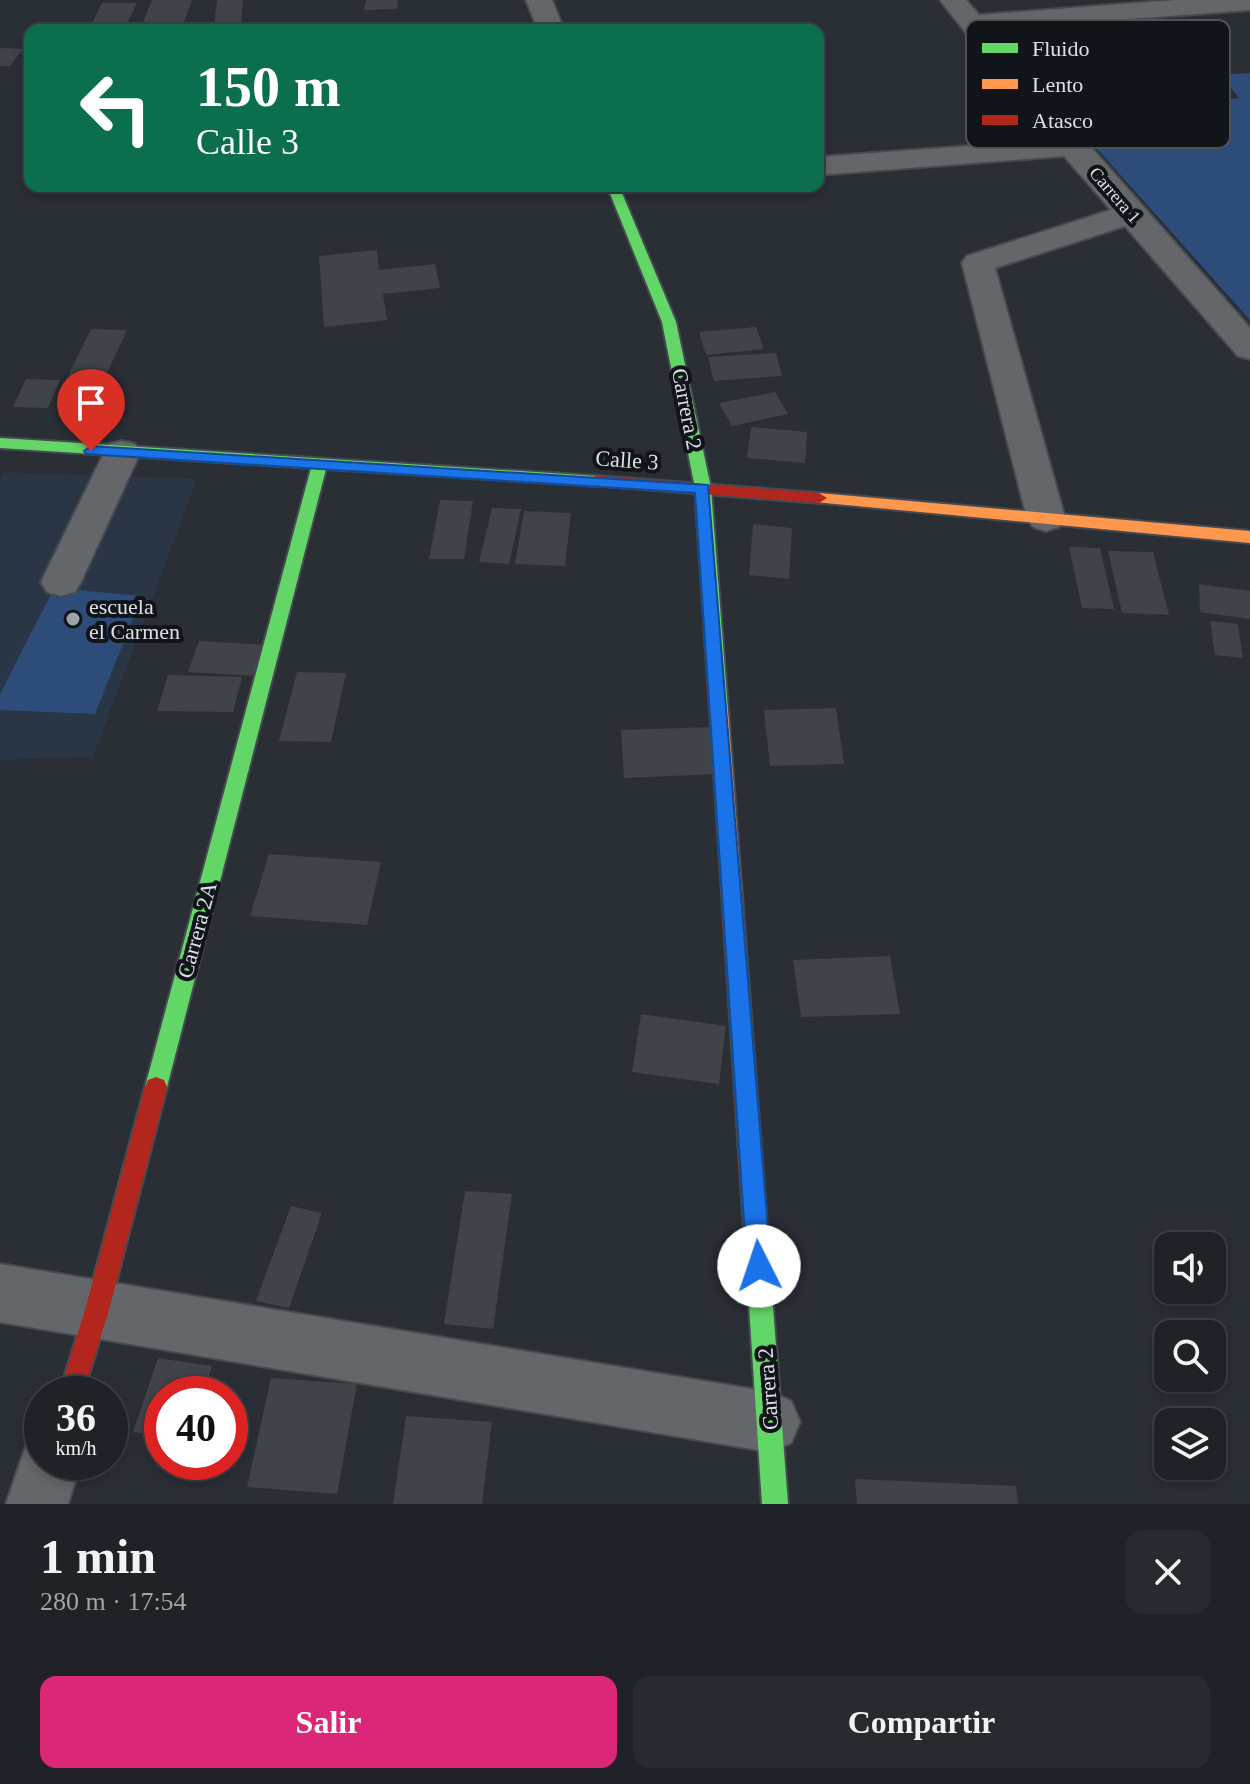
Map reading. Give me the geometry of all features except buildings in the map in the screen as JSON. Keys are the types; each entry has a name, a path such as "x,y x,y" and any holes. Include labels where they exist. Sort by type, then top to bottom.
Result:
{"street":[{"path":"539,0 549,24"},
{"name":"Carrera 1","path":"953,0 970,20"},
{"path":"998,20 1121,5 1250,2"},
{"path":"1121,5 1136,20"},
{"path":"824,166 1059,148"},
{"name":"Carrera 1","path":"1073,148 1250,349"},
{"name":"Carrera 2","path":"615,192 669,322 703,488 775,1504"},
{"path":"1046,518 978,263 1131,214"},
{"name":"Calle 3","path":"0,443 703,488 1250,537"},
{"path":"61,582 122,453"},
{"name":"Carrera 2A","path":"77,1376 97,1310 319,465"},
{"path":"0,1293 770,1422"},
{"path":"37,1504 44,1480"}],"shaded area":[{"path":"1250,73 1250,320 1096,148 1230,148 1230,99 1239,98 1230,87 1230,74"},
{"name":"escuela el Carmen","path":"4,472 197,479 93,757 0,760 0,480"},
{"path":"54,588 142,596 95,714 0,710 0,694"}],"traffic: fast":[{"path":"615,192 669,322 703,488 719,710"},
{"path":"0,443 597,481"},
{"path":"156,1087 319,465"},
{"path":"748,1122 775,1504"}],"traffic: slow":[{"path":"819,498 1250,537"},
{"path":"719,710 748,1122"}],"traffic: jam":[{"path":"597,481 819,498"},
{"path":"77,1376 156,1087"}],"place":[{"name":"escuela el Carmen","path":"73,619"}],"route":[{"path":"91,451 703,488 759,1266"}]}
